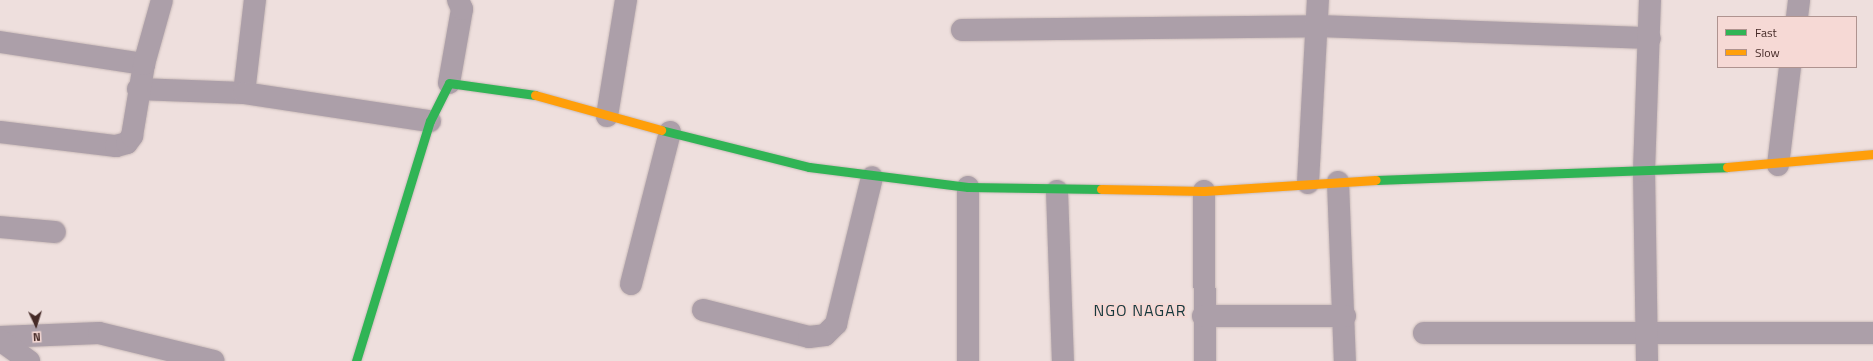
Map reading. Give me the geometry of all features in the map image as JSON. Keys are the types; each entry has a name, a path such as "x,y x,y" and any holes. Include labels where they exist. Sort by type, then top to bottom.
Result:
{"street":[{"path":"0,132 116,146 127,143 132,136 138,89 162,0"},
{"path":"244,93 255,0"},
{"path":"356,361 430,121 449,83 462,9 458,0"},
{"path":"607,116 626,0"},
{"path":"1308,183 1319,26 1318,0"},
{"path":"1647,361 1644,171 1650,38 1650,0"},
{"path":"1797,16 1799,0"},
{"path":"962,30 1319,26 1650,38"},
{"path":"0,42 144,64"},
{"path":"1778,166 1790,68"},
{"path":"449,83 518,90 607,116 809,167 872,177 968,187 1057,191 1204,191 1308,183 1778,166 1873,154"},
{"path":"138,89 244,93 430,121"},
{"path":"631,284 670,132"},
{"path":"703,310 809,337 825,335 836,324 872,177"},
{"path":"1338,182 1345,316 1345,361"},
{"path":"968,187 968,361"},
{"path":"1057,191 1064,361"},
{"path":"1204,191 1204,361"},
{"path":"0,227 55,232"},
{"path":"1203,316 1345,316"},
{"path":"0,339 99,332 214,361"},
{"path":"1424,333 1873,333"},
{"path":"0,339 29,361"}],"traffic: fast":[{"path":"356,361 430,121 449,83 535,95"},
{"path":"661,130 809,167 968,187 1101,189"},
{"path":"1376,180 1727,167"}],"traffic: slow":[{"path":"535,95 661,130"},
{"path":"1727,167 1873,154"},
{"path":"1101,189 1204,191 1376,180"}],"district":[{"name":"NGO NAGAR","path":"1140,310"}]}
